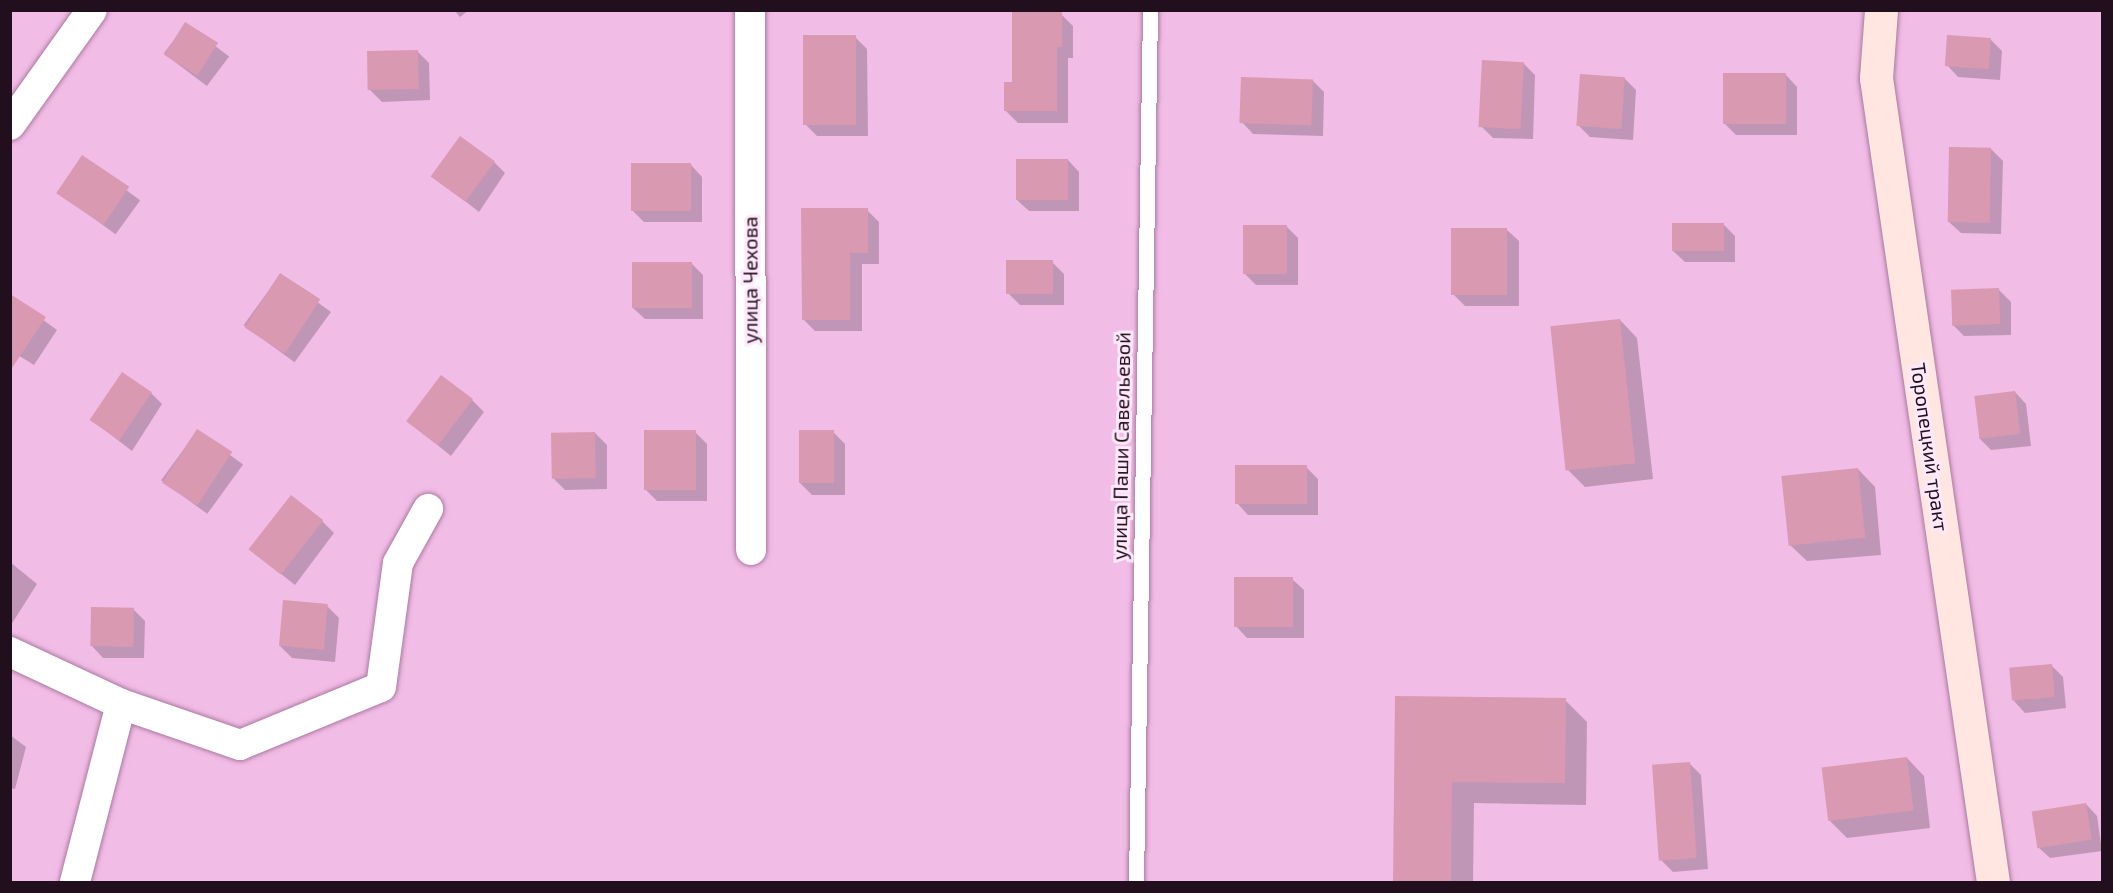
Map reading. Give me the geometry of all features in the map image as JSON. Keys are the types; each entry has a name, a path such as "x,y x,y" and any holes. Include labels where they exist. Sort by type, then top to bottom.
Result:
{"main road":[{"name":"Торопецкий тракт","path":"1881,10 1876,78 1993,882"}],"street":[{"path":"10,124 92,10"},
{"name":"улица Чехова","path":"750,10 751,550"},
{"path":"10,652 122,704 240,745 381,687 398,563 428,509"},
{"path":"75,882 122,704"}],"lane":[{"name":"улица Паши Савельевой","path":"1136,882 1150,10"}],"building":[{"path":"1012,12 1062,12 1062,47 1057,47 1057,111 1004,111 1004,82 1012,82"},
{"path":"185,22 218,43 197,76 164,55"},
{"path":"803,35 856,35 856,125 803,125"},
{"path":"1947,35 1991,38 1989,69 1945,66"},
{"path":"418,50 419,89 368,90 367,51"},
{"path":"1482,60 1524,62 1520,129 1478,127"},
{"path":"1723,73 1786,73 1786,124 1723,124"},
{"path":"1580,74 1625,77 1621,129 1576,126"},
{"path":"1241,77 1313,80 1311,125 1239,123"},
{"path":"460,136 495,161 465,202 431,176"},
{"path":"1949,147 1991,148 1990,223 1948,222"},
{"path":"82,155 129,187 104,225 56,193"},
{"path":"1016,159 1068,159 1068,200 1016,200"},
{"path":"631,163 691,163 691,211 631,211"},
{"path":"801,208 868,208 868,253 850,253 850,320 802,320"},
{"path":"1672,223 1724,223 1724,251 1672,251"},
{"path":"1243,225 1287,225 1287,274 1243,274"},
{"path":"1451,228 1507,228 1507,295 1451,295"},
{"path":"1006,260 1053,260 1053,294 1006,294"},
{"path":"632,262 692,262 692,308 632,308"},
{"path":"280,273 320,299 285,354 245,328"},
{"path":"1999,288 2000,324 1952,326 1951,290"},
{"path":"10,294 46,317 10,371"},
{"path":"1620,319 1635,463 1566,471 1550,326"},
{"path":"122,372 152,392 119,440 90,420"},
{"path":"441,375 473,399 438,445 406,421"},
{"path":"2015,391 2020,434 1980,439 1974,396"},
{"path":"197,429 232,452 197,506 162,483"},
{"path":"644,430 696,430 696,490 644,490"},
{"path":"799,430 834,430 834,483 799,483"},
{"path":"595,432 596,478 552,479 551,433"},
{"path":"1235,465 1307,465 1307,504 1235,504"},
{"path":"1858,468 1865,538 1789,546 1781,476"},
{"path":"291,495 323,520 281,575 249,549"},
{"path":"1234,577 1293,577 1293,627 1234,627"},
{"path":"283,600 328,604 324,650 279,646"},
{"path":"91,607 134,608 133,647 90,646"},
{"path":"2052,664 2055,697 2012,701 2009,668"},
{"path":"1395,696 1566,698 1565,783 1452,782 1451,882 1393,882"},
{"path":"1907,757 1914,811 1828,821 1822,767"},
{"path":"1690,762 1697,858 1659,860 1652,765"},
{"path":"2086,803 2092,840 2037,848 2032,812"}]}
